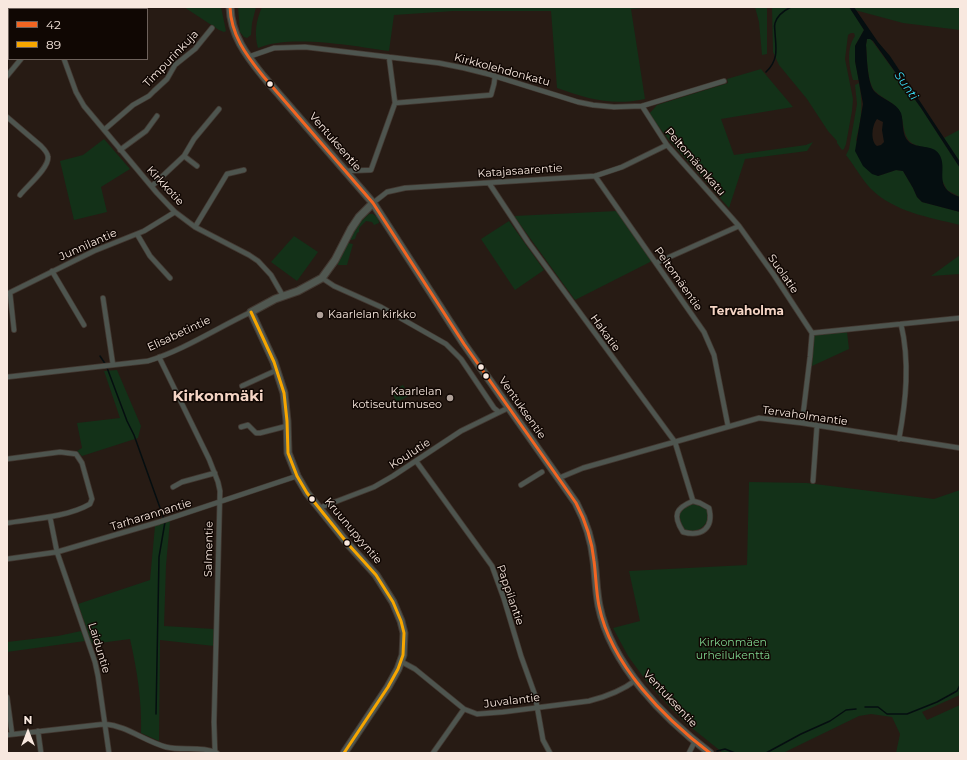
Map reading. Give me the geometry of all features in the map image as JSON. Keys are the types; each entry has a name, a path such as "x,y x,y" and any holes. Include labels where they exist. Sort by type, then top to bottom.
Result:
{"highway":[{"path":"8,7 8,19"}],"main road":[{"name":"Ventuksentie","path":"230,7 234,30 248,57 373,203 464,344 576,503 585,523 592,549 599,606 614,646 636,680 662,710 710,753"},
{"path":"322,278 335,260 350,229 359,216 373,203"},
{"name":"Elisabetintie","path":"250,312 283,296 298,291 322,278"},
{"name":"Kruunupyyntie","path":"250,312 277,370 284,393 288,453 297,476 307,493 348,544 376,575 393,602 404,633 402,662 388,687 344,753"}],"street":[{"name":"Timpurinkuja","path":"104,130 133,105 149,96 167,79 175,65 195,49 212,28"},
{"name":"Kirkkolehdonkatu","path":"248,57 268,49 283,47 305,47 389,57 464,68 593,105 614,107 642,106 724,81"},
{"path":"346,171 371,170 395,103 389,57"},
{"path":"7,76 20,60"},
{"name":"Kirkkotie","path":"64,60 80,99 120,150 175,212 195,227 258,261 271,276 283,296"},
{"path":"395,103 491,95 495,76"},
{"name":"Peltomäenkatu","path":"642,106 667,145 739,226"},
{"path":"152,186 184,156 194,139 219,109"},
{"path":"120,150 146,131 157,116"},
{"path":"7,117 41,146 45,150 48,157 46,166 20,194"},
{"name":"Katajasaarentie","path":"373,203 382,195 395,190 595,176 622,167 667,145"},
{"path":"184,156 197,166"},
{"path":"195,227 227,174 244,170"},
{"name":"Peltomäentie","path":"595,176 704,332 714,355 728,426"},
{"name":"Hakatie","path":"489,183 528,242 675,442 693,501"},
{"name":"Junnilantie","path":"9,293 94,251 156,225 175,212"},
{"path":"656,263 739,226"},
{"name":"Suolatie","path":"739,226 774,275 812,333"},
{"path":"137,234 150,256 170,278"},
{"path":"52,271 84,324"},
{"path":"322,278 334,286 381,307 446,344 461,359 494,408 499,412"},
{"path":"9,293 14,330"},
{"path":"103,298 112,365"},
{"name":"Elisabetintie","path":"7,377 148,361 250,312"},
{"path":"802,423 812,333 960,318"},
{"path":"899,439 906,382 905,344 901,324"},
{"name":"Salmentie","path":"159,357 215,473 220,491 215,700 216,753"},
{"path":"242,386 277,370"},
{"name":"Koulutie","path":"319,508 374,487 462,431 508,408"},
{"name":"Tervaholmantie","path":"559,478 583,468 759,418 817,425 960,448"},
{"path":"241,427 248,425 256,433 260,433 287,426"},
{"path":"813,481 817,425"},
{"path":"7,459 60,452 71,452 76,454 82,463 91,496 91,502 86,506 50,517 7,523"},
{"name":"Pappilantie","path":"416,461 492,566 535,695 541,733 550,753"},
{"path":"521,486 542,472"},
{"path":"172,487 182,482 215,473"},
{"name":"Tarharannantie","path":"7,559 57,552 165,520 297,476"},
{"path":"693,501 709,508 710,520 709,524 704,530 689,534 683,532 677,515 678,509 693,501"},
{"name":"Laiduntie","path":"50,517 57,552 95,662 109,753"},
{"name":"Juvalantie","path":"402,662 415,669 464,709 477,714 488,714 599,699 636,680"},
{"path":"7,697 10,735 105,724 129,730 152,742 166,747 203,749 216,753"},
{"path":"433,753 464,709"},
{"path":"38,731 41,753"},
{"path":"689,753 695,741"}],"green space":[{"path":"184,7 221,7 226,31 224,32 219,30"},
{"path":"238,7 256,7 251,35 247,38 240,32"},
{"path":"262,7 655,7 631,9 645,99 622,102 600,100 557,88 551,11 453,11 394,15 389,51 341,44 304,41 271,44 258,48 256,27"},
{"path":"755,7 767,7 767,54 762,55 759,22"},
{"path":"772,7 960,7 960,30 903,23 851,9 864,30 855,46 855,61 859,80 853,80 849,58 850,46 855,36 854,33 848,35 845,59 853,99 846,144 842,150 807,99 779,65 773,52"},
{"path":"870,38 921,108 960,168 960,197 947,190 942,180 942,162 932,149 915,145 908,140 898,109 878,94 873,88 869,77 866,45 867,39"},
{"path":"761,69 793,107 721,119 734,155 806,145 813,142 807,151 745,159 729,208 668,139 649,114 657,105 728,83 727,79"},
{"path":"859,83 861,112 860,125 856,140 878,176 896,170 903,171 917,197 922,202 960,212 960,225 924,216 890,203 870,188 846,155 849,149 857,104 855,85"},
{"path":"959,130 960,132 960,162 944,138"},
{"path":"104,139 130,169 101,187 107,212 74,220 60,161 83,155"},
{"path":"617,211 652,261 575,300 514,216"},
{"path":"369,214 373,214 378,218 379,223 374,225 372,222 366,221 359,228 359,232 357,233 355,239 349,239 357,225"},
{"path":"509,221 544,270 515,290 481,239"},
{"path":"294,236 318,252 297,281 271,262"},
{"path":"348,243 353,244 347,265 338,265 338,263"},
{"path":"960,255 960,274 931,276"},
{"path":"847,332 849,349 812,366 814,335"},
{"path":"117,370 141,426 138,438 82,456 77,451 82,448 77,423 120,418 104,371"},
{"path":"403,385 409,396 397,402 391,392"},
{"name":"Kirkonmäen urheilukenttä","path":"749,482 807,483 934,499 960,490 960,695 922,712 927,720 960,705 960,753 896,753 900,734 892,717 871,714 859,716 783,753 723,753 687,724 647,682 628,656 613,628 640,621 629,571 747,565"},
{"path":"695,504 704,508 708,513 708,519 705,525 699,529 693,532 687,531 682,526 680,510 688,505"},
{"path":"170,521 166,565 164,626 214,629 214,646 160,640 159,741 141,733 141,709 135,662 130,639 92,644 78,604 150,580 155,526"},
{"path":"81,631 85,641 7,652 7,642 58,636"}],"water":[{"name":"Sunti","path":"849,7 854,7 878,42 890,56 960,162 960,168 921,108 873,41 867,39 868,70 872,88 878,95 899,109 905,136 909,142 933,149 939,154 942,160 943,183 946,189 960,197 960,212 922,202 917,197 903,171 896,170 878,176 872,174 863,166 855,151 863,104 855,61 855,46 864,30","holes":["877,119 883,122 882,130 884,142 877,146 873,141 872,133"]}],"waterway":[{"path":"766,72 773,63 776,54 775,23 778,18 791,7"},
{"path":"100,356 106,365 127,421 134,435 164,519"},
{"path":"156,714 159,557 165,522"},
{"path":"865,707 878,707 887,714 907,714 937,702 957,691 960,685"},
{"path":"766,753 801,734 830,721 846,710 856,709"},
{"path":"717,751 725,749 735,753"}],"transit line":[{"name":"42","path":"230,7 233,27 245,52 263,76 373,203 464,344 576,503 592,546 598,600 605,628 627,669 658,707 675,724 710,753"},
{"name":"89","path":"251,312 274,362 284,393 288,453 297,476 307,493 348,544 376,575 393,602 404,633 403,655 398,669 388,687 344,753"}],"place":[{"name":"Kaarlelan kirkko","path":"320,315"},
{"name":"Kaarlelan kotiseutumuseo","path":"450,398"}],"district":[{"name":"Tervaholma","path":"747,311"},
{"name":"Kirkonmäki","path":"218,397"}]}
